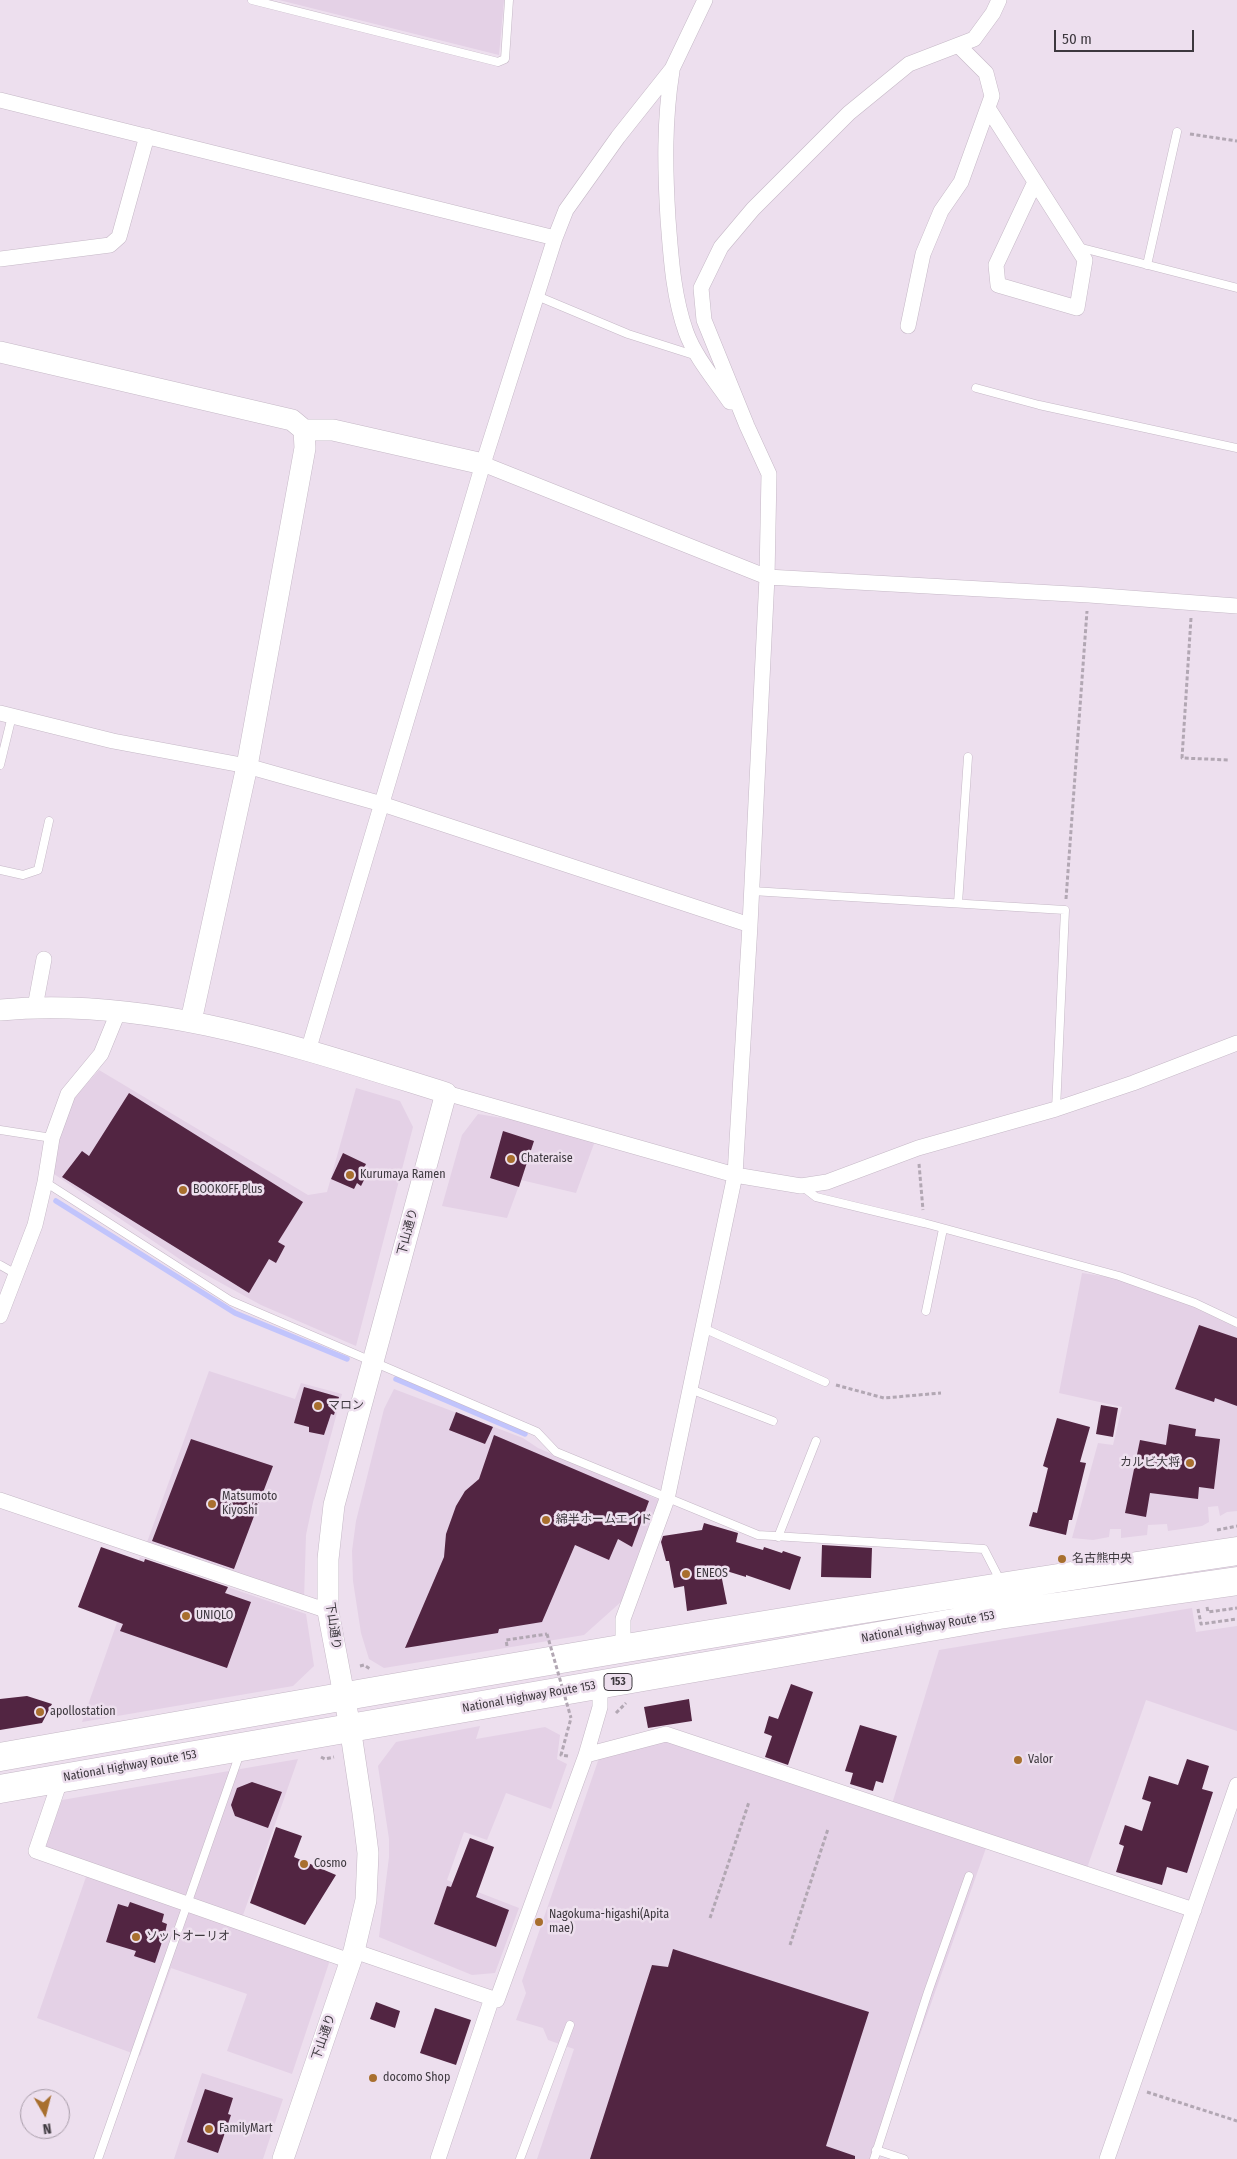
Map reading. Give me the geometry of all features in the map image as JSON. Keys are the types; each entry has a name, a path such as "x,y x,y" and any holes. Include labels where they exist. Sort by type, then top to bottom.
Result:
{"highway":[{"path":"0,1757 344,1696 1003,1586 1237,1551"},
{"name":"National Highway Route 153","path":"0,1789 999,1615 1237,1581"}],"street":[{"path":"308,1050 483,464 555,238 566,210 618,137 672,69 705,0"},
{"path":"623,1650 623,1619 667,1499 735,1175 752,891 769,474 746,426 704,320 701,288 721,247 753,210 849,113 909,64 974,39 993,13 999,0"},
{"path":"908,326 922,254 941,211 961,182 992,96 986,73 959,46"},
{"path":"672,69 666,108 666,180 672,272 686,332 699,357 746,426"},
{"path":"0,100 555,238"},
{"path":"988,108 1085,260 1077,308 998,285 996,265 1035,182"},
{"path":"0,259 110,245 119,237 147,136"},
{"path":"0,352 292,420 304,430 332,430 483,464 766,577 1089,595 1237,606"},
{"path":"191,1021 247,766 305,448 304,430"},
{"path":"6,715 113,741 247,766 382,804 750,925"},
{"path":"35,1007 44,959"},
{"path":"0,1010 35,1007 118,1010 191,1021 308,1050 446,1093 735,1175 801,1186 827,1182 918,1148 1056,1109 1133,1083 1237,1043"},
{"path":"0,1316 35,1225 45,1182 52,1138 68,1094 101,1054 118,1010"},
{"name":"下山通り","path":"283,2159 352,1956 366,1900 368,1853 350,1727 328,1611 328,1558 334,1505 446,1093"},
{"path":"0,1500 328,1611"},
{"path":"61,1778 36,1851 187,1904 497,2000 586,1755 600,1707 600,1686"},
{"path":"586,1755 666,1734 1194,1910"},
{"path":"1107,2159 1237,1785"},
{"path":"438,2159 492,1998"}],"lane":[{"path":"252,0 498,62 505,60 509,0"},
{"path":"1147,265 1177,132"},
{"path":"1076,246 1237,288"},
{"path":"537,296 628,334 699,357"},
{"path":"976,388 1039,405 1237,448"},
{"path":"0,765 6,715"},
{"path":"958,903 968,757"},
{"path":"0,870 23,875 38,870 49,821"},
{"path":"752,891 1065,910 1056,1109"},
{"path":"0,1130 52,1138"},
{"path":"45,1182 231,1302 537,1432 556,1452 667,1499 758,1535 984,1549 1003,1586"},
{"path":"801,1186 816,1197 1119,1276 1195,1303 1237,1323"},
{"path":"926,1312 943,1229"},
{"path":"0,1264 16,1274"},
{"path":"703,1328 826,1382"},
{"path":"690,1389 773,1421"},
{"path":"778,1537 816,1441"},
{"path":"98,2159 243,1746"},
{"path":"874,2159 928,1992 969,1876"},
{"path":"520,2159 570,2025"},
{"path":"876,2150 904,2159"}],"path":[{"path":"1177,132 1237,141"},
{"path":"1065,910 1089,595"},
{"path":"1192,602 1182,758 1230,760"},
{"path":"918,1148 924,1224"},
{"path":"826,1382 884,1398 941,1393"},
{"path":"1208,1612 1237,1608"},
{"path":"547,1634 571,1718 561,1754 568,1757 570,1749"},
{"path":"710,1918 749,1802"},
{"path":"790,1945 828,1829"},
{"path":"1132,2087 1237,2121"}],"shaded area":[{"path":"279,0 504,0 499,55"},
{"path":"99,1070 308,1195 327,1192 356,1088 400,1101 413,1127 356,1346 261,1305 190,1266 54,1174 56,1143 75,1097"},
{"path":"478,1114 539,1124 595,1141 576,1193 521,1180 507,1218 442,1206 462,1135"},
{"path":"1082,1273 1122,1279 1189,1305 1237,1328 1237,1511 1227,1512 1220,1516 1218,1506 1208,1507 1209,1522 1202,1526 1168,1531 1167,1524 1148,1525 1147,1535 1121,1538 1121,1529 1110,1529 1109,1537 1093,1540 1072,1538 1098,1443 1113,1445 1122,1407 1059,1393"},
{"path":"209,1371 295,1399 301,1383 342,1394 306,1535 304,1599 146,1545"},
{"path":"394,1389 523,1438 538,1448 659,1500 622,1601 584,1635 384,1668 369,1659 361,1633 353,1581 352,1551 356,1521 384,1409"},
{"path":"140,1557 306,1614 314,1666 293,1686 82,1722"},
{"path":"1192,1608 1196,1632 1237,1626 1237,1731 1146,1700 1087,1868 892,1804 939,1650"},
{"path":"480,1726 476,1739 545,1727 560,1735 557,1759 567,1764 551,1809 506,1793 487,1840 464,1832 447,1880 519,1908 495,1973 472,1975 379,1937 389,1857 389,1839 378,1766 396,1742"},
{"path":"669,1740 986,1848 876,2159 537,2159 574,2049 548,2040 543,2028 516,2020 526,1993 522,1981 599,1758"},
{"path":"298,1759 242,1918 44,1848 62,1800"},
{"path":"87,1874 330,1960 292,2074 227,2051 247,1994 171,1968 140,2056 37,2018"},
{"path":"202,2073 283,2099 263,2159 174,2159"}],"building":[{"name":"BOOKOFF Plus","path":"129,1093 303,1202 278,1242 285,1246 276,1263 269,1259 249,1293 62,1177 82,1151 89,1156"},
{"name":"Chateraise","path":"503,1131 534,1141 519,1187 490,1178"},
{"name":"Kurumaya Ramen","path":"343,1153 366,1164 364,1168 369,1170 361,1186 357,1183 354,1189 331,1179"},
{"path":"1199,1325 1237,1338 1237,1406 1215,1398 1214,1402 1175,1389"},
{"name":"マロン","path":"304,1387 339,1397 334,1415 331,1414 324,1435 309,1432 309,1427 294,1423"},
{"path":"1101,1405 1118,1408 1113,1437 1096,1434"},
{"path":"456,1412 493,1427 485,1444 449,1430"},
{"path":"1057,1418 1090,1427 1080,1462 1086,1463 1072,1520 1069,1520 1066,1535 1029,1526 1033,1512 1037,1513 1048,1468 1043,1466"},
{"name":"カルビ大将","path":"1169,1424 1196,1429 1195,1436 1220,1439 1214,1489 1199,1487 1198,1499 1150,1493 1146,1517 1125,1513 1140,1440 1166,1445"},
{"name":"綿半ホームエイド","path":"494,1435 649,1501 632,1547 618,1539 609,1560 575,1545 542,1622 499,1629 498,1633 405,1648 444,1557 446,1534 456,1506 465,1491 479,1479"},
{"name":"Matsumoto Kiyoshi","path":"191,1439 273,1466 234,1569 152,1541"},
{"path":"704,1523 738,1533 736,1542 763,1550 764,1547 782,1553 783,1551 801,1557 790,1590 746,1575 746,1577 720,1569 727,1604 687,1611 684,1586 674,1588 669,1561 666,1561 661,1542 663,1536 702,1530"},
{"path":"822,1545 872,1548 871,1578 821,1577"},
{"name":"UNIQLO","path":"101,1547 144,1562 145,1559 228,1587 225,1593 251,1602 227,1668 120,1631 123,1624 78,1607"},
{"path":"791,1684 813,1692 788,1765 765,1757 772,1736 764,1733 769,1716 778,1719"},
{"path":"27,1696 52,1704 42,1723 0,1730 0,1699"},
{"path":"689,1699 692,1721 648,1728 644,1707"},
{"path":"860,1725 897,1736 883,1783 876,1781 873,1791 850,1784 853,1773 845,1771"},
{"path":"1187,1759 1209,1766 1202,1789 1213,1792 1187,1873 1167,1867 1162,1885 1116,1872 1124,1846 1119,1844 1125,1825 1142,1831 1151,1802 1142,1799 1149,1776 1178,1785"},
{"path":"252,1782 282,1792 268,1828 235,1816 231,1805 237,1788"},
{"path":"276,1827 302,1836 294,1857 336,1875 305,1925 250,1903"},
{"path":"470,1838 494,1847 476,1897 509,1910 496,1947 434,1924 447,1886 451,1887"},
{"name":"ソットオーリオ","path":"130,1902 164,1914 162,1922 167,1924 155,1963 134,1956 136,1951 106,1942 118,1904 128,1907"},
{"path":"673,1949 869,2012 826,2146 855,2156 855,2159 590,2159 652,1965 668,1967"},
{"path":"376,2002 400,2011 395,2028 370,2019"},
{"path":"435,2008 471,2020 456,2065 420,2053"},
{"name":"FamilyMart","path":"205,2089 233,2098 228,2114 231,2115 218,2153 187,2142"}],"waterway":[{"path":"56,1201 235,1313 347,1359"},
{"path":"396,1379 525,1434"}],"place":[{"name":"Chateraise","path":"511,1159"},
{"name":"Kurumaya Ramen","path":"350,1175"},
{"name":"BOOKOFF Plus","path":"183,1190"},
{"name":"マロン","path":"318,1406"},
{"name":"カルビ大将","path":"1190,1463"},
{"name":"Matsumoto Kiyoshi","path":"212,1504"},
{"name":"綿半ホームエイド","path":"546,1520"},
{"name":"名古熊中央","path":"1062,1559"},
{"name":"ENEOS","path":"686,1574"},
{"name":"UNIQLO","path":"186,1616"},
{"name":"apollostation","path":"40,1712"},
{"name":"Valor","path":"1018,1760"},
{"name":"Cosmo","path":"304,1864"},
{"name":"Nagokuma-higashi(Apita mae)","path":"539,1922"},
{"name":"ソットオーリオ","path":"136,1937"},
{"name":"docomo Shop","path":"373,2078"},
{"name":"FamilyMart","path":"209,2129"}]}
